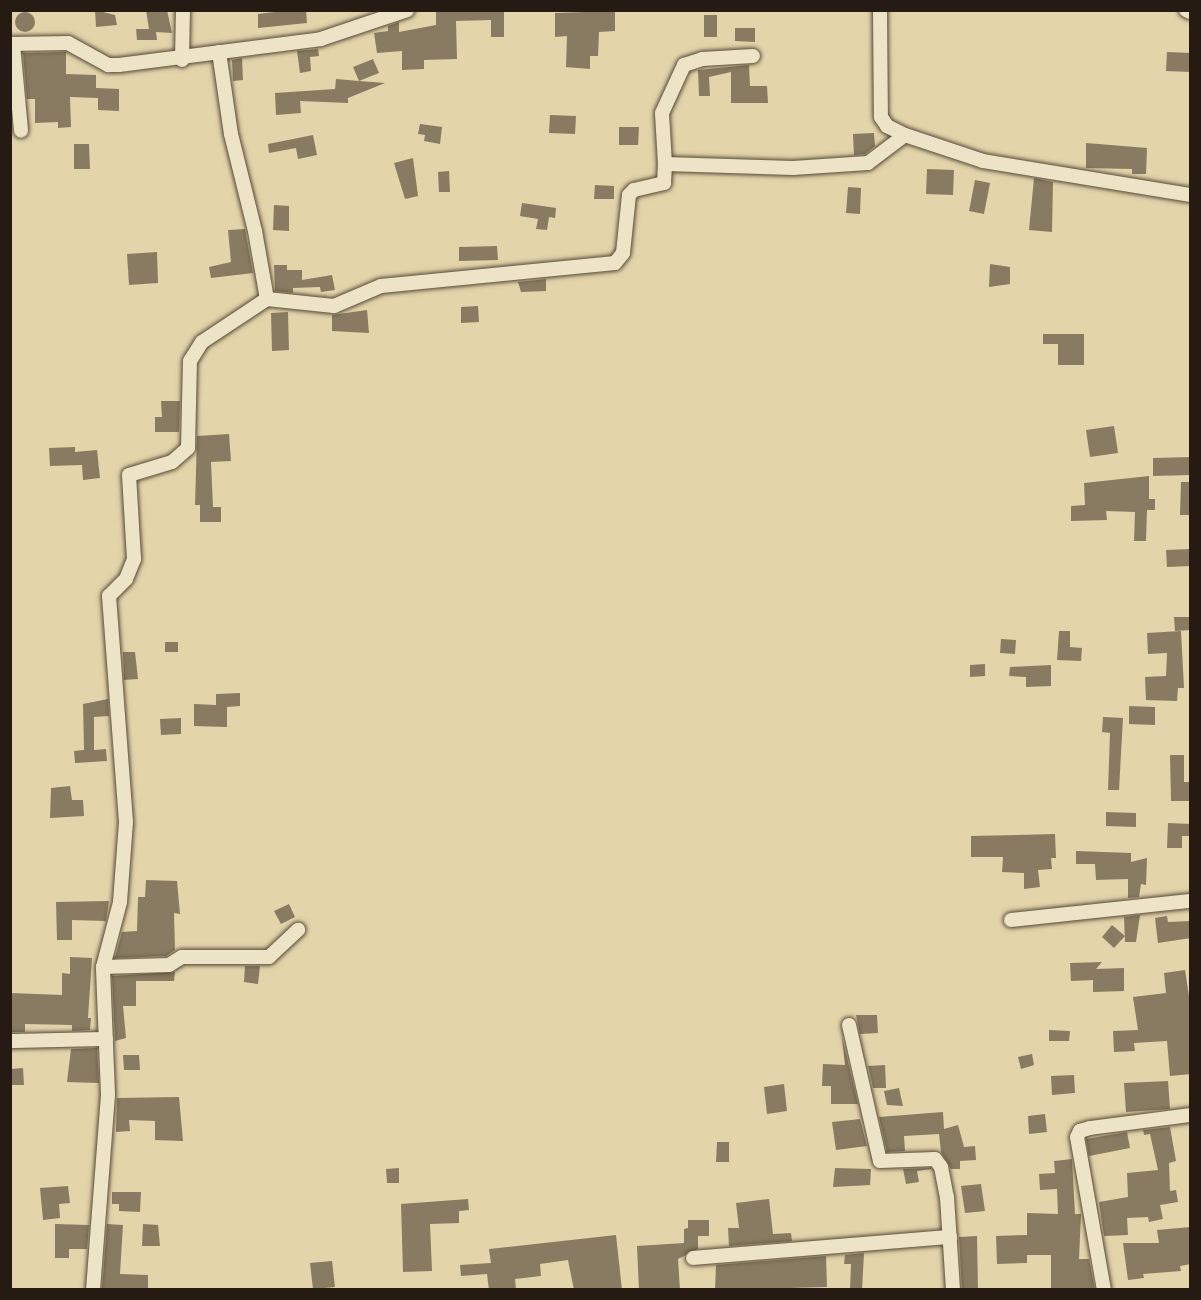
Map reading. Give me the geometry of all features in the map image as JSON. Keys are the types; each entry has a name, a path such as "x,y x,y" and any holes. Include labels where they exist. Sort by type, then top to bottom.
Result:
{"street":[{"path":"182,60 183,10"},
{"path":"21,130 12,44 68,43 108,64 182,60 219,52 321,39 377,15 407,10"},
{"path":"880,10 881,117 887,126 905,135 983,161 1191,195"},
{"path":"219,52 231,135 255,231 267,299"},
{"path":"93,1290 107,1135 103,967 120,902 126,822 108,604 109,596 126,579 134,559 128,480 132,472 182,457 190,438 189,372 196,349 213,332 267,299 334,306 381,286 615,263 623,253 629,195 638,188 664,183 662,113 684,65 702,59 753,56"},
{"path":"664,164 793,168 868,163 905,135"},
{"path":"1011,920 1191,902"},
{"path":"103,967 169,964 182,957 269,957 298,930"},
{"path":"849,1025 878,1157 887,1164 938,1161 947,1197 953,1290"},
{"path":"10,1041 106,1040"},
{"path":"1104,1290 1077,1137 1080,1131 1090,1128 1191,1115"},
{"path":"693,1258 950,1237"}],"building":[{"path":"95,10 115,15 117,25 96,27"},
{"path":"146,10 167,10 172,33 156,32 157,40 137,40 136,29 149,29"},
{"path":"306,10 307,23 258,28 258,14"},
{"path":"436,10 504,10 504,37 491,37 491,20 456,21 457,59 424,60 424,69 402,70 402,51 377,53 374,33 388,31 388,26 399,22 399,32 436,25"},
{"path":"615,11 615,31 599,32 598,56 590,56 590,69 566,67 567,36 555,37 555,13"},
{"path":"25,12 32,15 35,22 32,29 25,32 18,29 15,22 18,15"},
{"path":"704,15 717,15 717,37 704,37"},
{"path":"735,28 755,28 755,42 735,41"},
{"path":"318,49 319,56 310,57 311,71 300,73 297,51"},
{"path":"66,52 66,74 96,75 96,88 119,89 119,111 98,110 98,98 70,97 71,127 58,128 58,122 35,123 35,99 27,99 23,53"},
{"path":"1167,52 1191,53 1191,72 1166,71"},
{"path":"242,58 243,80 233,81 232,60"},
{"path":"373,59 379,73 359,81 353,67"},
{"path":"749,65 750,86 767,86 768,103 731,103 731,72 709,77 710,96 699,96 698,70"},
{"path":"336,79 385,83 348,98 348,103 300,101 301,113 276,115 275,93 335,89"},
{"path":"550,115 576,116 575,134 549,133"},
{"path":"420,124 442,127 440,144 424,141 425,135 418,134"},
{"path":"619,127 639,127 638,145 619,145"},
{"path":"874,133 875,146 865,154 854,155 853,134"},
{"path":"313,135 317,155 298,159 296,148 269,153 268,144"},
{"path":"1086,143 1147,148 1146,174 1132,174 1132,169 1086,168"},
{"path":"74,144 89,144 90,169 74,169"},
{"path":"413,158 418,196 405,199 394,163"},
{"path":"927,169 954,170 953,195 926,194"},
{"path":"449,171 450,192 439,192 438,172"},
{"path":"1034,178 1053,182 1052,232 1029,230"},
{"path":"975,180 990,183 984,214 969,211"},
{"path":"595,185 614,186 614,199 594,199"},
{"path":"848,187 861,188 860,214 846,213"},
{"path":"522,203 556,208 555,218 549,217 547,230 536,229 538,219 520,216"},
{"path":"274,205 289,206 289,231 273,230"},
{"path":"245,229 253,273 211,278 209,267 231,262 228,230"},
{"path":"497,246 498,260 459,261 459,247"},
{"path":"157,252 158,283 129,285 127,254"},
{"path":"990,264 1010,267 1010,284 989,287"},
{"path":"274,265 287,265 287,270 302,270 302,280 332,275 335,290 321,292 320,287 293,288 293,293 275,291"},
{"path":"546,279 546,291 521,292 518,282"},
{"path":"478,306 479,322 461,323 461,307"},
{"path":"367,310 369,333 332,331 332,315"},
{"path":"288,312 289,350 272,351 271,313"},
{"path":"1043,334 1084,334 1084,365 1058,365 1058,344 1043,344"},
{"path":"161,401 180,401 179,432 155,432 155,417 162,417"},
{"path":"1114,426 1118,453 1090,457 1086,430"},
{"path":"229,434 231,461 211,462 213,507 221,507 221,522 200,522 200,505 195,505 197,436"},
{"path":"75,447 75,452 97,450 100,478 83,480 82,465 50,466 49,448"},
{"path":"1191,457 1191,475 1153,476 1153,458"},
{"path":"1149,476 1149,499 1155,499 1155,510 1147,510 1146,541 1134,541 1135,512 1106,511 1107,520 1071,521 1071,506 1085,505 1084,483"},
{"path":"1181,482 1191,482 1191,515 1180,515"},
{"path":"1191,549 1191,566 1167,567 1166,550"},
{"path":"1174,617 1191,617 1191,630 1175,631"},
{"path":"1059,631 1070,631 1070,647 1082,648 1081,661 1057,660"},
{"path":"1181,631 1184,688 1178,688 1177,701 1146,700 1145,677 1166,676 1167,653 1148,654 1147,633"},
{"path":"1001,639 1016,640 1015,654 1000,653"},
{"path":"165,642 178,642 178,652 165,652"},
{"path":"123,652 135,652 138,679 124,680"},
{"path":"985,664 985,676 970,677 970,665"},
{"path":"1051,665 1051,686 1026,687 1026,677 1009,676 1010,667"},
{"path":"240,693 240,706 227,707 227,727 194,726 194,704 216,705 216,694"},
{"path":"108,699 109,716 94,717 94,750 106,749 107,761 75,763 74,751 84,750 83,704"},
{"path":"1129,706 1155,707 1155,725 1129,724"},
{"path":"1103,717 1123,718 1119,790 1108,790 1110,733 1102,732"},
{"path":"181,718 181,734 161,735 160,719"},
{"path":"1170,755 1184,755 1184,782 1191,782 1191,801 1171,801"},
{"path":"70,786 72,800 83,800 84,816 50,818 51,788"},
{"path":"1106,812 1136,813 1136,827 1106,826"},
{"path":"1168,823 1191,824 1191,836 1182,836 1182,848 1167,848"},
{"path":"1055,834 1056,858 1051,858 1052,869 1038,870 1040,887 1024,889 1024,873 1002,872 1003,857 971,857 971,836"},
{"path":"1076,851 1131,853 1131,862 1147,858 1146,885 1141,884 1139,897 1128,898 1128,879 1096,880 1095,864 1076,864"},
{"path":"146,880 177,881 180,914 174,913 175,950 166,956 115,958 122,932 137,931 138,897 145,897"},
{"path":"109,901 106,921 72,920 72,940 57,940 56,902"},
{"path":"289,904 295,917 281,924 274,911"},
{"path":"1140,915 1136,942 1125,942 1124,917"},
{"path":"1167,916 1168,922 1191,921 1191,938 1158,943 1155,918"},
{"path":"1112,925 1125,936 1114,948 1102,937"},
{"path":"70,957 92,958 88,1018 91,1018 90,1030 72,1031 72,1025 25,1024 25,1032 11,1032 10,993 62,995 62,973 70,974"},
{"path":"1102,962 1096,969 1124,968 1124,991 1093,992 1093,980 1071,981 1070,963"},
{"path":"245,966 260,966 258,984 244,982"},
{"path":"1185,970 1191,1009 1191,1074 1170,1076 1167,1041 1134,1043 1135,1051 1114,1052 1113,1031 1138,1030 1133,997 1166,993 1164,973"},
{"path":"175,972 174,981 136,981 136,1006 123,1006 126,1038 115,1041 112,976"},
{"path":"856,1015 877,1015 878,1033 860,1034"},
{"path":"1049,1030 1070,1031 1069,1041 1049,1041"},
{"path":"842,1037 858,1104 831,1104 831,1086 822,1086 823,1064 845,1065"},
{"path":"97,1048 99,1083 67,1082 71,1049"},
{"path":"1032,1054 1034,1065 1021,1069 1018,1057"},
{"path":"123,1055 139,1055 140,1070 124,1070"},
{"path":"885,1065 886,1088 873,1088 868,1066"},
{"path":"23,1068 24,1085 10,1085 10,1069"},
{"path":"1074,1075 1075,1093 1052,1095 1051,1076"},
{"path":"1168,1081 1170,1109 1126,1112 1124,1083"},
{"path":"784,1084 787,1111 767,1114 764,1087"},
{"path":"899,1088 903,1106 887,1105 884,1091"},
{"path":"179,1097 183,1141 155,1140 155,1121 129,1120 130,1131 116,1132 117,1098"},
{"path":"943,1112 944,1129 958,1125 964,1147 975,1146 976,1160 960,1161 960,1169 951,1169 941,1152 939,1134 904,1136 905,1151 887,1152 879,1117"},
{"path":"1045,1114 1047,1132 1029,1134 1028,1116"},
{"path":"860,1119 867,1146 836,1150 832,1122"},
{"path":"1170,1127 1176,1161 1169,1163 1170,1191 1176,1190 1178,1202 1160,1205 1163,1219 1149,1222 1148,1217 1127,1218 1128,1235 1104,1236 1099,1202 1128,1197 1127,1173 1158,1170 1150,1134 1144,1135 1143,1130"},
{"path":"1127,1132 1130,1148 1089,1156 1086,1139"},
{"path":"717,1142 729,1142 729,1162 716,1162"},
{"path":"1072,1159 1075,1214 1081,1214 1079,1259 1089,1259 1095,1290 1051,1290 1051,1255 1027,1255 1027,1263 997,1264 996,1236 1027,1235 1027,1213 1058,1214 1057,1189 1040,1190 1039,1174 1055,1173 1054,1161"},
{"path":"399,1168 399,1183 387,1183 386,1169"},
{"path":"835,1168 871,1169 870,1185 833,1187"},
{"path":"931,1168 917,1171 919,1182 906,1184 903,1169"},
{"path":"981,1184 985,1211 965,1213 961,1186"},
{"path":"68,1186 70,1203 59,1204 60,1218 43,1220 40,1188"},
{"path":"112,1192 141,1192 140,1212 119,1211 119,1204 112,1204"},
{"path":"468,1199 469,1210 459,1211 459,1223 430,1224 432,1271 403,1272 401,1204"},
{"path":"769,1199 773,1234 791,1233 792,1241 729,1246 728,1228 739,1228 736,1203"},
{"path":"688,1220 709,1220 709,1236 698,1236 698,1249 678,1259 680,1290 639,1290 637,1246 684,1243 684,1229 688,1228"},
{"path":"55,1224 89,1225 87,1249 69,1249 69,1258 55,1258"},
{"path":"107,1224 123,1225 120,1274 148,1275 148,1289 102,1290"},
{"path":"143,1224 158,1225 160,1246 142,1246"},
{"path":"1191,1227 1191,1264 1180,1266 1181,1271 1143,1274 1144,1278 1128,1280 1123,1243 1159,1243 1157,1230"},
{"path":"616,1235 622,1290 574,1290 568,1260 540,1264 541,1276 515,1279 516,1290 489,1290 487,1274 461,1276 460,1265 491,1263 489,1249"},
{"path":"977,1236 978,1290 962,1290 959,1237"},
{"path":"864,1253 862,1290 850,1290 851,1264 844,1264 845,1255"},
{"path":"826,1256 827,1287 715,1290 716,1265"},
{"path":"332,1261 335,1287 313,1289 310,1263"}]}
